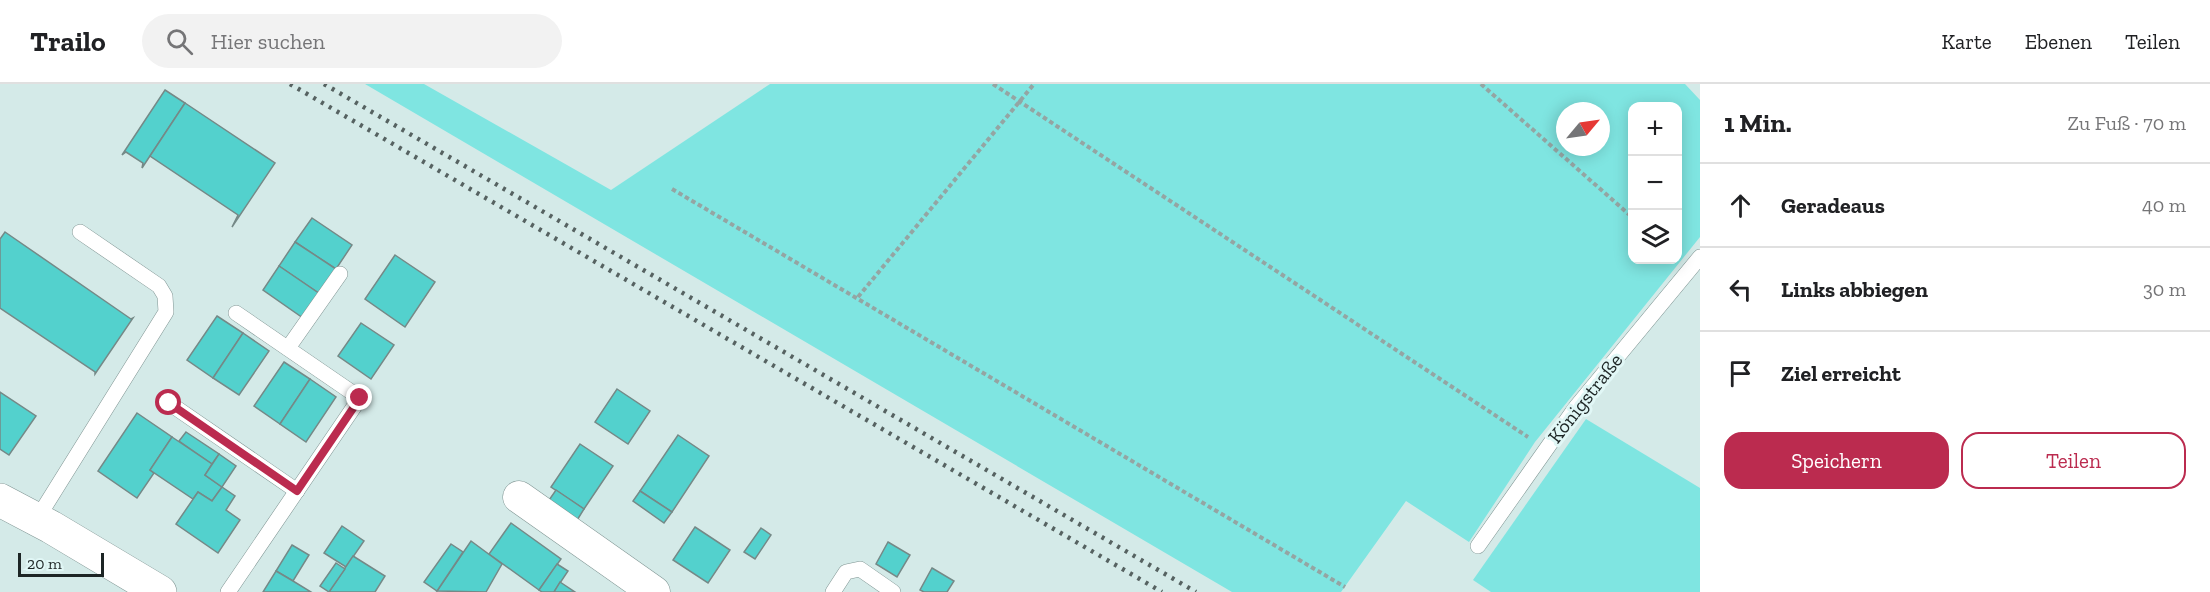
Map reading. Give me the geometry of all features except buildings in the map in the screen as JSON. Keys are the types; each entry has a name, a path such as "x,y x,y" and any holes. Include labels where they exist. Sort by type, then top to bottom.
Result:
{"street":[{"path":"519,497 654,592"},
{"path":"0,500 37,519 160,592"}],"lane":[{"path":"37,519 166,312 165,296 159,286 80,232"},
{"name":"Königstraße","path":"1478,546 1576,407 1700,257"},
{"path":"288,348 340,274"},
{"path":"228,592 360,398 237,313"},
{"path":"169,403 297,491"},
{"path":"833,592 846,572 860,569 893,592"}],"path":[{"path":"993,84 1546,448"},
{"path":"858,297 1034,84"},
{"path":"1481,84 1628,214"},
{"path":"672,189 1345,586"}],"shaded area":[{"path":"365,84 424,84 611,190 770,84 1685,84 1700,100 1700,237 1682,259 1682,102 1628,102 1628,264 1678,264 1535,442 1469,542 1406,501 1341,592 1232,592"},
{"path":"1586,419 1700,488 1700,592 1491,592 1473,580"}],"railway":[{"path":"290,84 1162,592"},
{"path":"324,84 1196,592"}],"route":[{"path":"169,403 297,491 360,398"}]}
